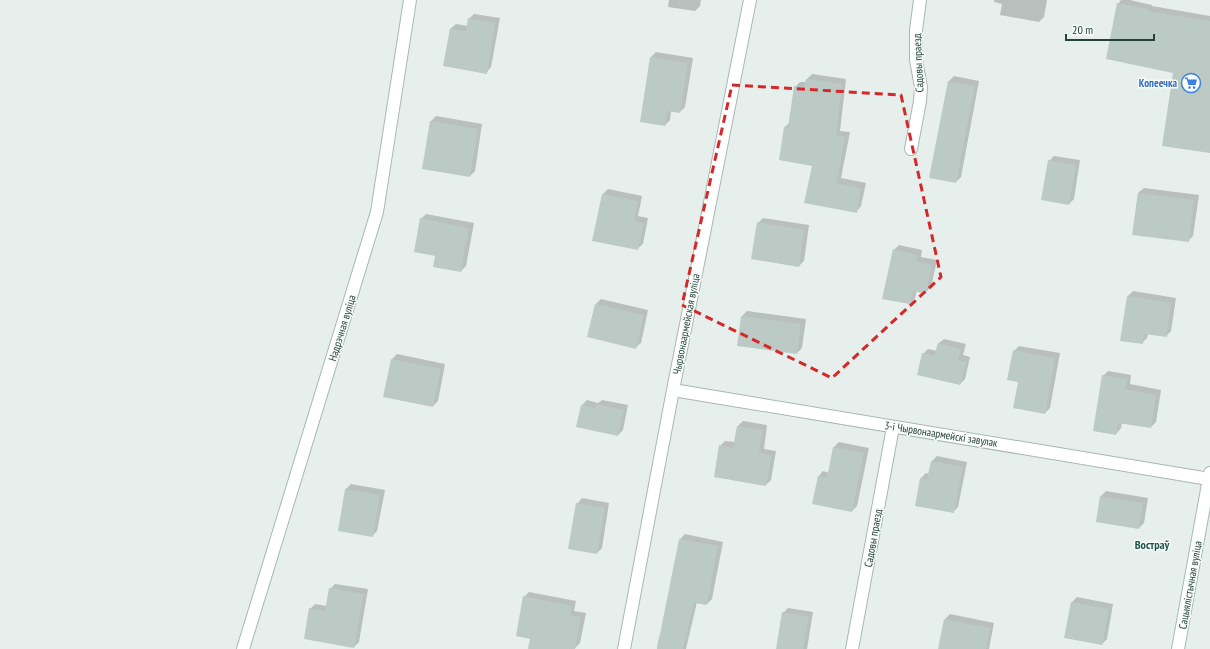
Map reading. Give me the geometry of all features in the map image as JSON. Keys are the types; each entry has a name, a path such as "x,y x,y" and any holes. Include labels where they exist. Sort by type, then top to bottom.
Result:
{"street":[{"name":"Надрэчная вуліца","path":"243,649 377,212 410,0"},
{"name":"Чырвонаармейская вуліца","path":"624,649 673,390 750,0"},
{"name":"Садовы праезд","path":"911,149 920,101 921,86 916,60 916,30 920,0"},
{"name":"3-і Чырвонаармейскі завулак","path":"673,390 893,427 1210,476"},
{"name":"Садовы праезд","path":"852,649 893,427"},
{"name":"Сацыялістычная вуліца","path":"1178,649 1206,521 1210,476"}],"highlighted area":[{"path":"732,85 901,95 941,277 832,378 682,305"}],"building":[{"path":"1117,3 1148,9 1147,11 1210,21 1210,153 1162,146 1173,73 1106,59"},
{"path":"468,18 495,23 487,74 443,66 450,29 466,31"},
{"path":"650,57 688,63 680,113 667,111 665,126 640,122"},
{"path":"806,79 842,84 836,135 845,137 837,183 861,188 857,213 804,203 812,166 779,160 784,127 788,128 794,86 804,87"},
{"path":"948,81 975,86 956,183 929,178"},
{"path":"430,121 478,129 470,177 422,169"},
{"path":"1048,160 1076,165 1069,205 1041,200"},
{"path":"1138,193 1194,200 1189,242 1132,235"},
{"path":"602,194 638,201 634,221 644,223 638,250 592,241"},
{"path":"420,218 469,228 461,272 433,267 435,256 414,252"},
{"path":"757,222 804,230 799,267 751,259"},
{"path":"893,249 918,255 916,261 932,265 926,294 913,291 910,304 882,299"},
{"path":"1127,296 1171,303 1167,337 1144,334 1143,344 1120,341"},
{"path":"595,304 644,315 636,349 587,337"},
{"path":"741,316 801,324 797,354 737,346"},
{"path":"938,343 961,349 958,360 966,362 960,385 917,375 922,353 934,356"},
{"path":"1013,350 1055,358 1045,414 1013,408 1018,382 1007,380"},
{"path":"391,359 441,369 433,407 383,397"},
{"path":"1102,375 1127,379 1125,389 1156,395 1151,428 1118,423 1116,435 1093,431"},
{"path":"596,404 624,410 618,436 576,427 581,405 595,408"},
{"path":"737,426 763,430 759,453 772,455 766,486 714,477 719,445 733,448"},
{"path":"833,447 864,453 852,512 812,504 818,476 827,478"},
{"path":"931,461 963,467 954,513 915,506 920,478 927,479"},
{"path":"345,489 380,495 373,537 338,531"},
{"path":"1100,496 1143,503 1139,529 1096,522"},
{"path":"576,503 605,508 597,554 568,549"},
{"path":"679,539 718,546 707,605 694,603 683,649 657,649"},
{"path":"329,588 364,594 354,648 304,639 309,608 325,611"},
{"path":"523,596 572,606 570,615 581,617 575,649 528,649 530,639 516,636"},
{"path":"1071,602 1109,609 1102,645 1064,638"},
{"path":"782,612 809,617 803,649 776,649"},
{"path":"944,619 990,628 986,649 938,649"}],"place":[{"name":"Копеечка","path":"1191,83"}],"district":[{"name":"Востраў","path":"1152,545"}]}
